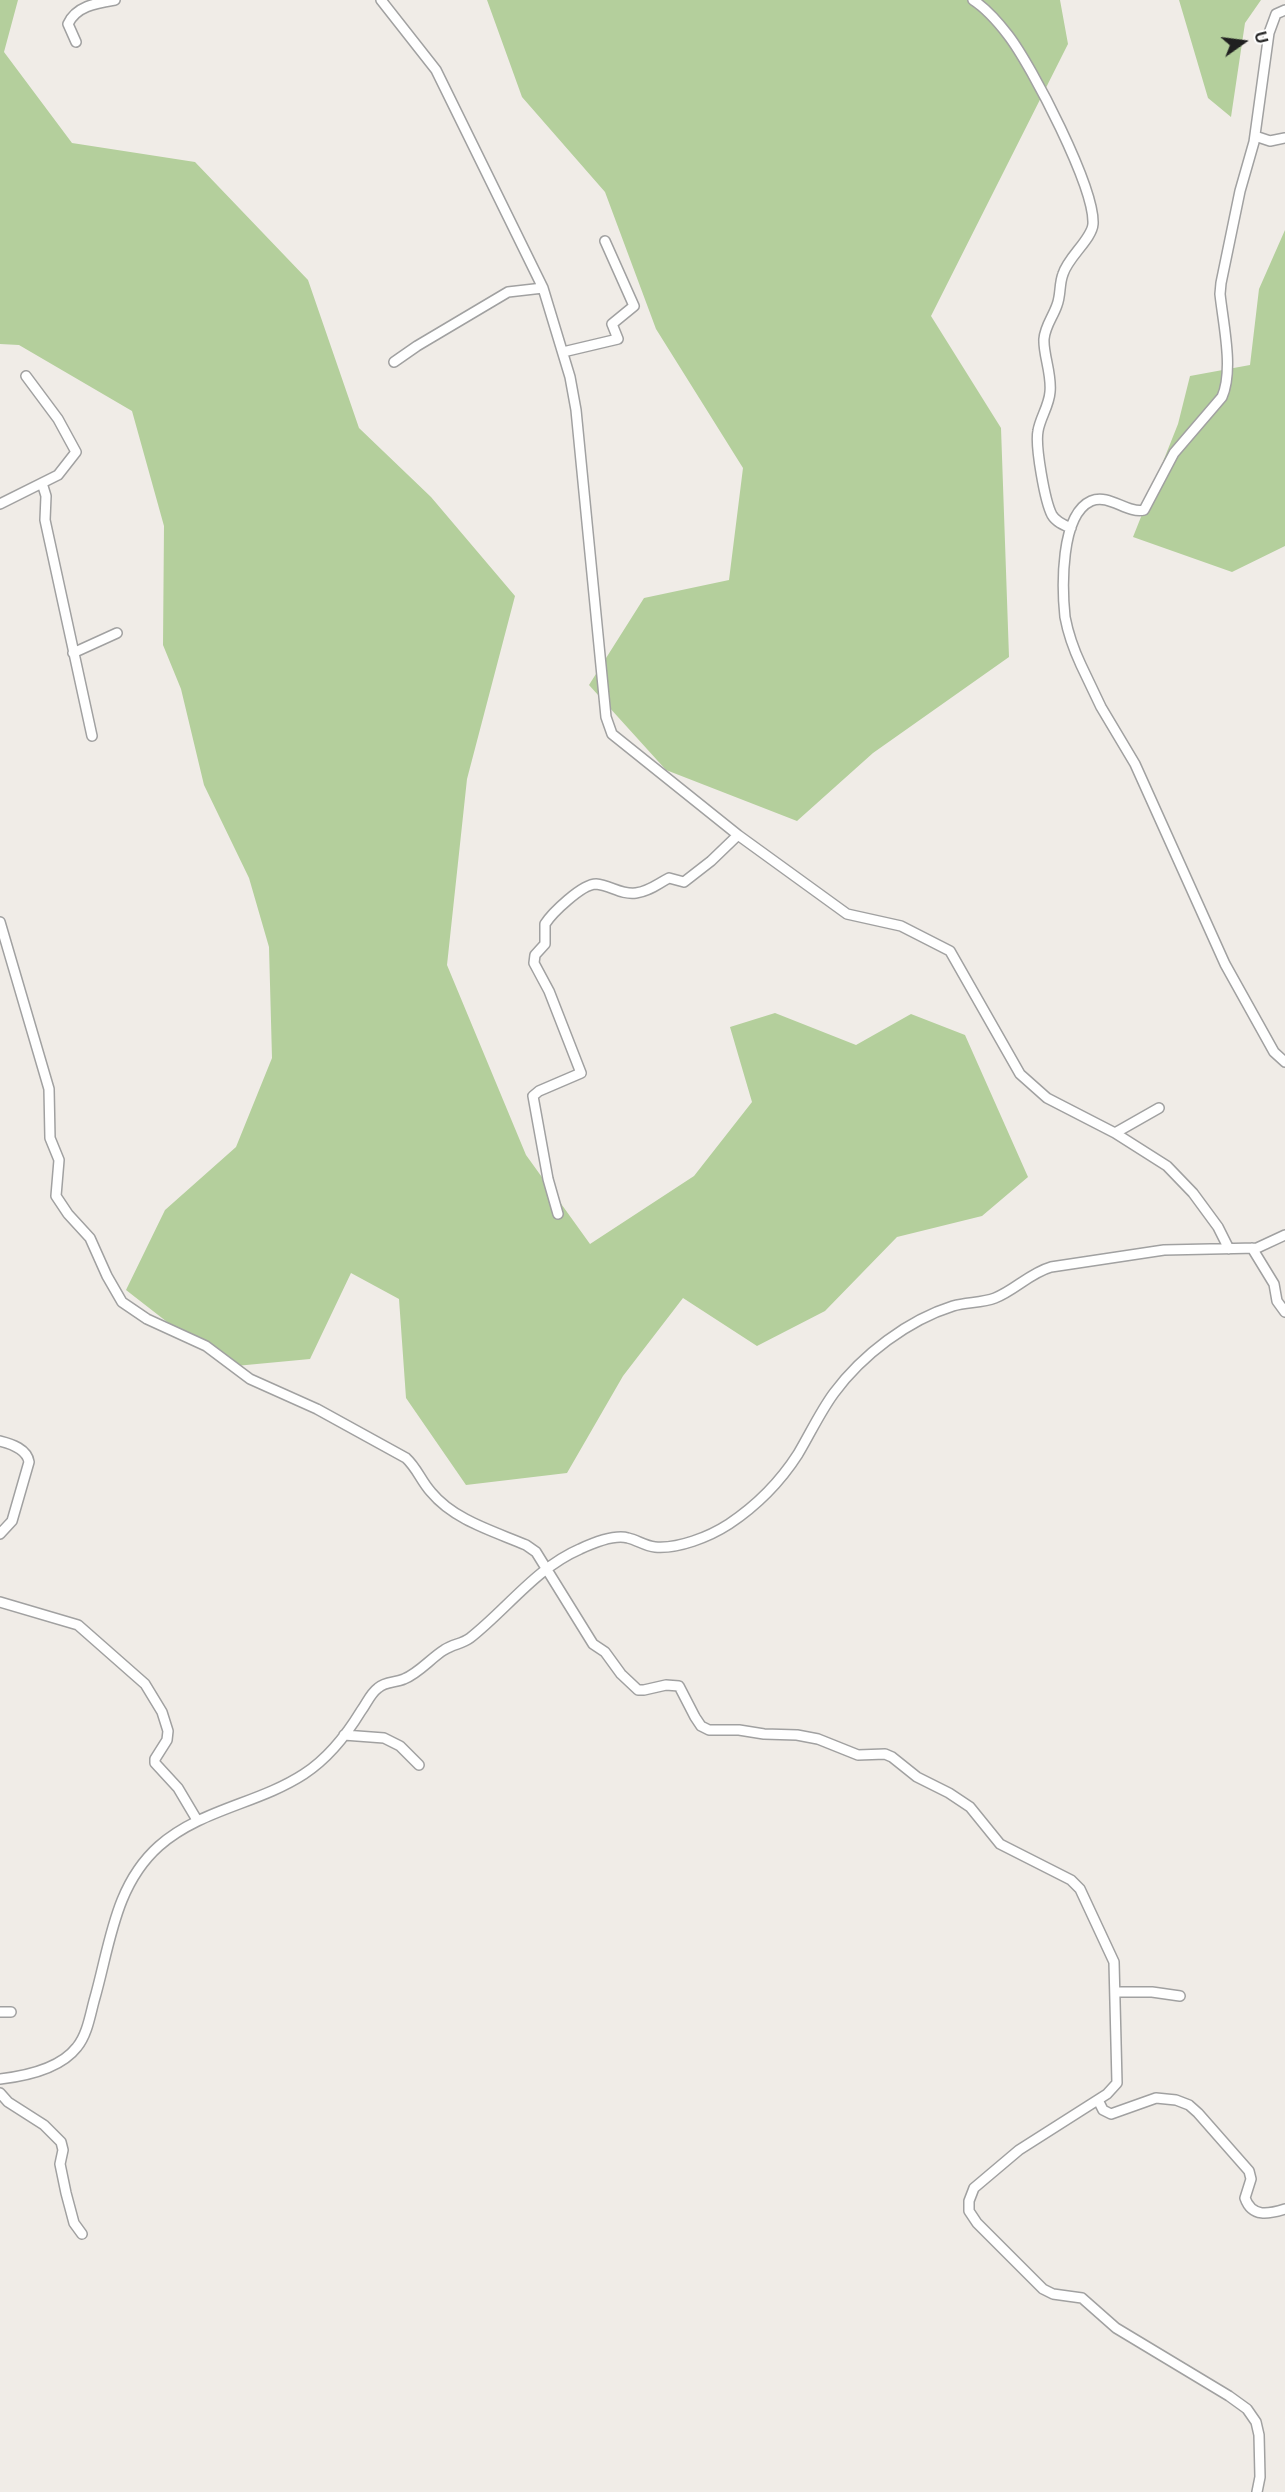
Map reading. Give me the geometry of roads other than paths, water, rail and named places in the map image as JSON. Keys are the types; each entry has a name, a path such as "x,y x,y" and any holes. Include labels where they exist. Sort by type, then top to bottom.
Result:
{"street":[{"path":"76,42 68,24 71,18 80,10 115,0"},
{"path":"381,0 436,70 543,288 563,351 576,410 608,727 612,734 738,835 847,914 901,927 950,951 1020,1074 1047,1098 1114,1133 1167,1166 1193,1193 1218,1227 1229,1249"},
{"path":"973,0 983,6 1010,37 1035,80 1074,158 1093,216 1093,228 1068,262 1063,274 1058,304 1047,327 1044,340 1050,367 1050,394 1037,432 1040,467 1050,511 1053,518 1071,528"},
{"path":"1281,0 1283,10 1276,14 1269,33 1255,136 1240,191 1220,294 1228,370 1226,387 1222,396 1174,453 1147,507 1141,511 1095,499 1085,504 1071,528 1066,544 1065,604 1066,618 1075,652 1101,707 1151,796 1225,963 1274,1052 1285,1062"},
{"path":"1255,136 1270,141 1285,138"},
{"path":"563,351 618,339 612,324 634,306 605,241"},
{"path":"394,362 508,291 543,288"},
{"path":"0,504 58,475 76,452 58,419 27,376"},
{"path":"42,483 46,496 45,520 56,559 73,653 92,736"},
{"path":"73,653 117,633"},
{"path":"558,1214 548,1179 533,1096 539,1091 581,1073 549,992 534,963 535,955 545,944 545,924 574,895 590,885 599,885 630,894 650,890 669,878 684,882 711,861 738,835"},
{"path":"0,922 49,1089 50,1138 59,1160 56,1196 68,1214 90,1238 106,1276 122,1302 147,1319 206,1346 250,1379 317,1409 406,1458 442,1503 466,1520 526,1545 536,1552 592,1644 606,1652 633,1687 644,1690 666,1685 679,1686 701,1726 709,1730 797,1735 818,1739 858,1755 885,1754 892,1757 917,1777 949,1792 970,1807 1000,1844 1071,1880 1080,1889 1113,1955 1118,2083 1098,2100 1009,2157 974,2188 969,2200 969,2211 977,2223 1043,2289 1053,2294 1082,2298 1116,2328 1247,2409 1256,2422 1259,2435 1260,2477 1257,2492"},
{"path":"1114,1133 1159,1108"},
{"path":"0,2079 41,2070 58,2062 78,2047 86,2028 125,1888 142,1863 176,1832 305,1774 324,1758 344,1735 375,1691 382,1685 405,1679 446,1648 468,1639 547,1569 578,1550 617,1537 627,1537 646,1545 670,1546 725,1527 757,1504 784,1473 829,1401 852,1373 878,1349 932,1314 961,1304 996,1298 1041,1270 1051,1267 1164,1250 1252,1248 1263,1246 1285,1234"},
{"path":"1252,1248 1274,1284 1277,1301 1285,1312"},
{"path":"0,1441 15,1446 27,1455 29,1462 12,1521 0,1534"},
{"path":"0,1602 78,1625 145,1684 162,1712 168,1731 167,1740 155,1759 155,1764 178,1788 197,1821"},
{"path":"344,1735 384,1738 400,1746 419,1765"},
{"path":"1116,1992 1152,1992 1180,1996"},
{"path":"0,2012 11,2012"},
{"path":"0,2093 8,2102 44,2125 61,2142 63,2150 60,2164 66,2193 74,2223 82,2234"},
{"path":"1098,2100 1103,2110 1111,2114 1163,2097 1189,2105 1249,2171 1251,2179 1245,2198 1251,2209 1263,2214 1285,2209"}]}
